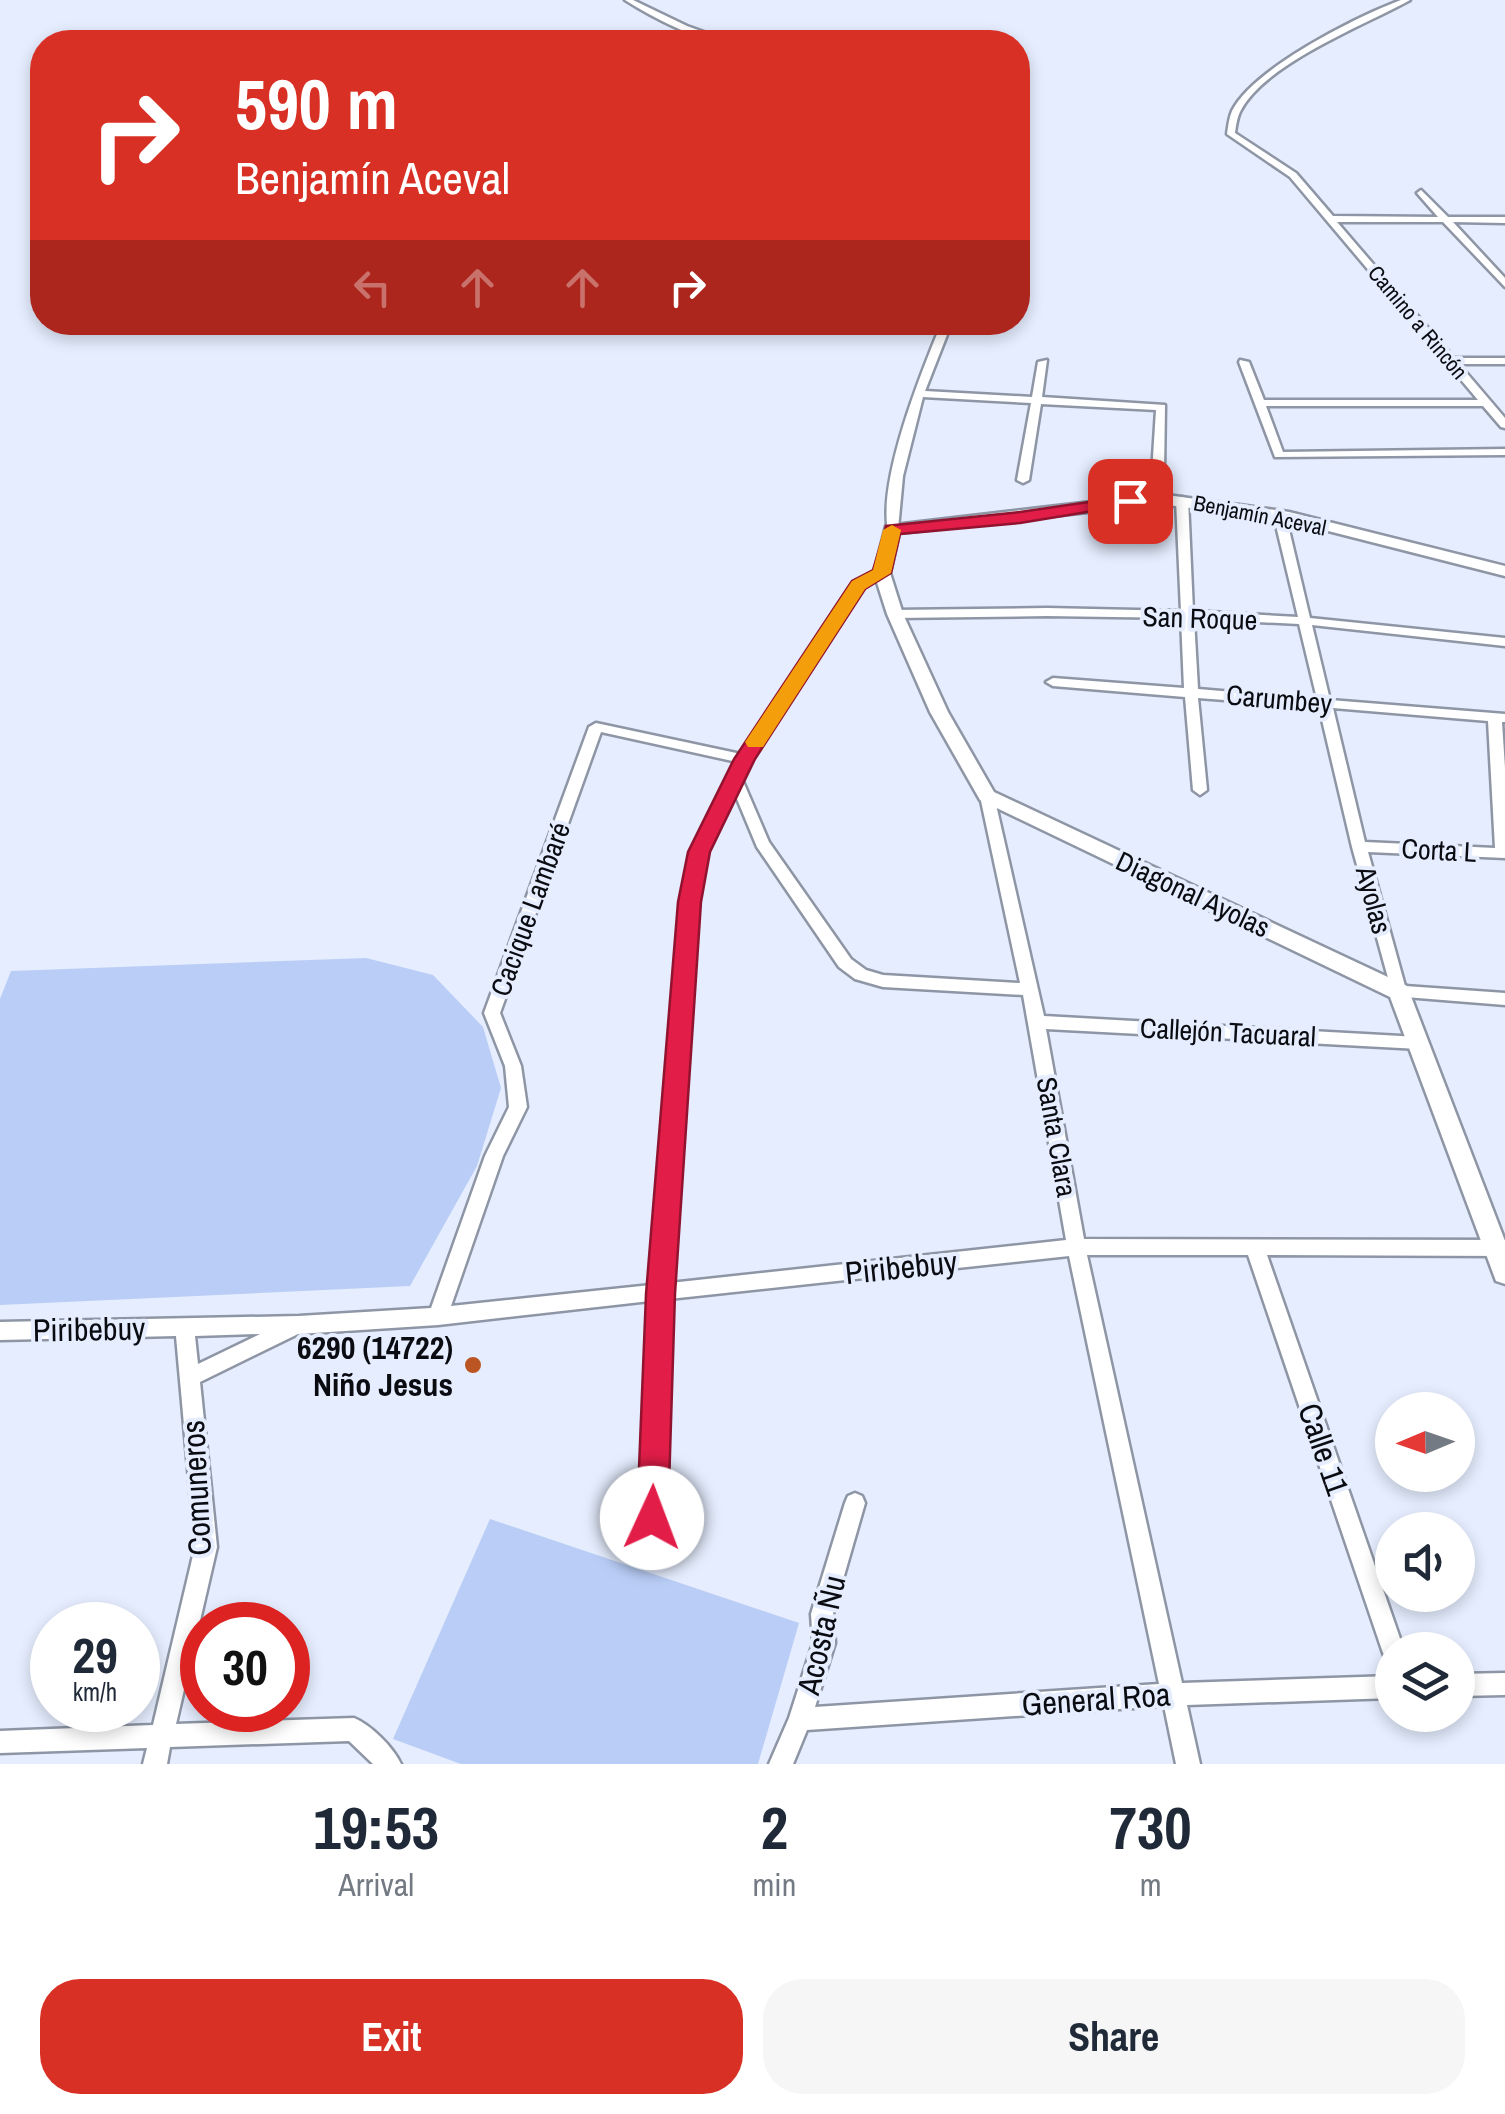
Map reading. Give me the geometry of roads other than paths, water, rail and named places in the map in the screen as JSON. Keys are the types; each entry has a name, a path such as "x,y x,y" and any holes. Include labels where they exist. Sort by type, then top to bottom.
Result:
{"street":[{"path":"628,0 690,30"},
{"name":"Camino a Rincón","path":"1406,0 1366,16 1264,80 1237,108 1231,134 1293,175 1505,425"},
{"path":"1421,193 1505,284"},
{"path":"1332,220 1505,220"},
{"path":"1486,264 1505,264"},
{"path":"651,1554 660,1294 690,902 699,852 744,759 858,585 882,573 892,530 893,483 919,394 942,335"},
{"path":"1452,361 1505,361"},
{"path":"1023,480 1043,362"},
{"path":"1244,362 1279,455 1505,452"},
{"path":"919,394 1160,407 1158,474"},
{"path":"1260,403 1486,402"},
{"path":"1182,500 1200,790"},
{"name":"Benjamín Aceval","path":"892,530 1020,518 1099,503 1182,500 1280,517 1505,571"},
{"name":"Ayolas","path":"1280,517 1359,847 1400,992 1500,1248 1505,1273"},
{"name":"Santa Clara","path":"882,573 895,614 939,712 986,796 1037,1022 1076,1247 1188,1764"},
{"name":"San Roque","path":"895,614 1306,621 1387,625 1505,642"},
{"name":"Carumbey","path":"1053,682 1500,718"},
{"name":"Corta L","path":"1359,847 1502,853 1500,718"},
{"name":"Cacique Lambaré","path":"438,1316 494,1156 518,1107 513,1066 492,1013 596,727 744,759"},
{"path":"735,778 762,843 845,963 861,975 883,980 1028,989"},
{"name":"Diagonal Ayolas","path":"986,796 1400,992"},
{"path":"1400,992 1505,999"},
{"name":"Callejón Tacuaral","path":"1037,1022 1418,1043"},
{"name":"Piribebuy","path":"0,1330 299,1325 438,1316 1076,1247 1500,1248"},
{"name":"Calle 11","path":"1255,1248 1387,1632"},
{"name":"Piribebuy","path":"190,1378 299,1325"},
{"name":"Comuneros","path":"155,1764 206,1547 184,1327"},
{"name":"Acosta Ñu","path":"781,1764 824,1643 822,1614 855,1503"},
{"path":"1475,1685 1505,1684"},
{"name":"General Roa","path":"800,1719 1174,1694 1375,1688"},
{"path":"0,1742 354,1729 389,1764"}],"place":[{"name":"6290 (14722) Niño Jesus","path":"473,1365"}]}
